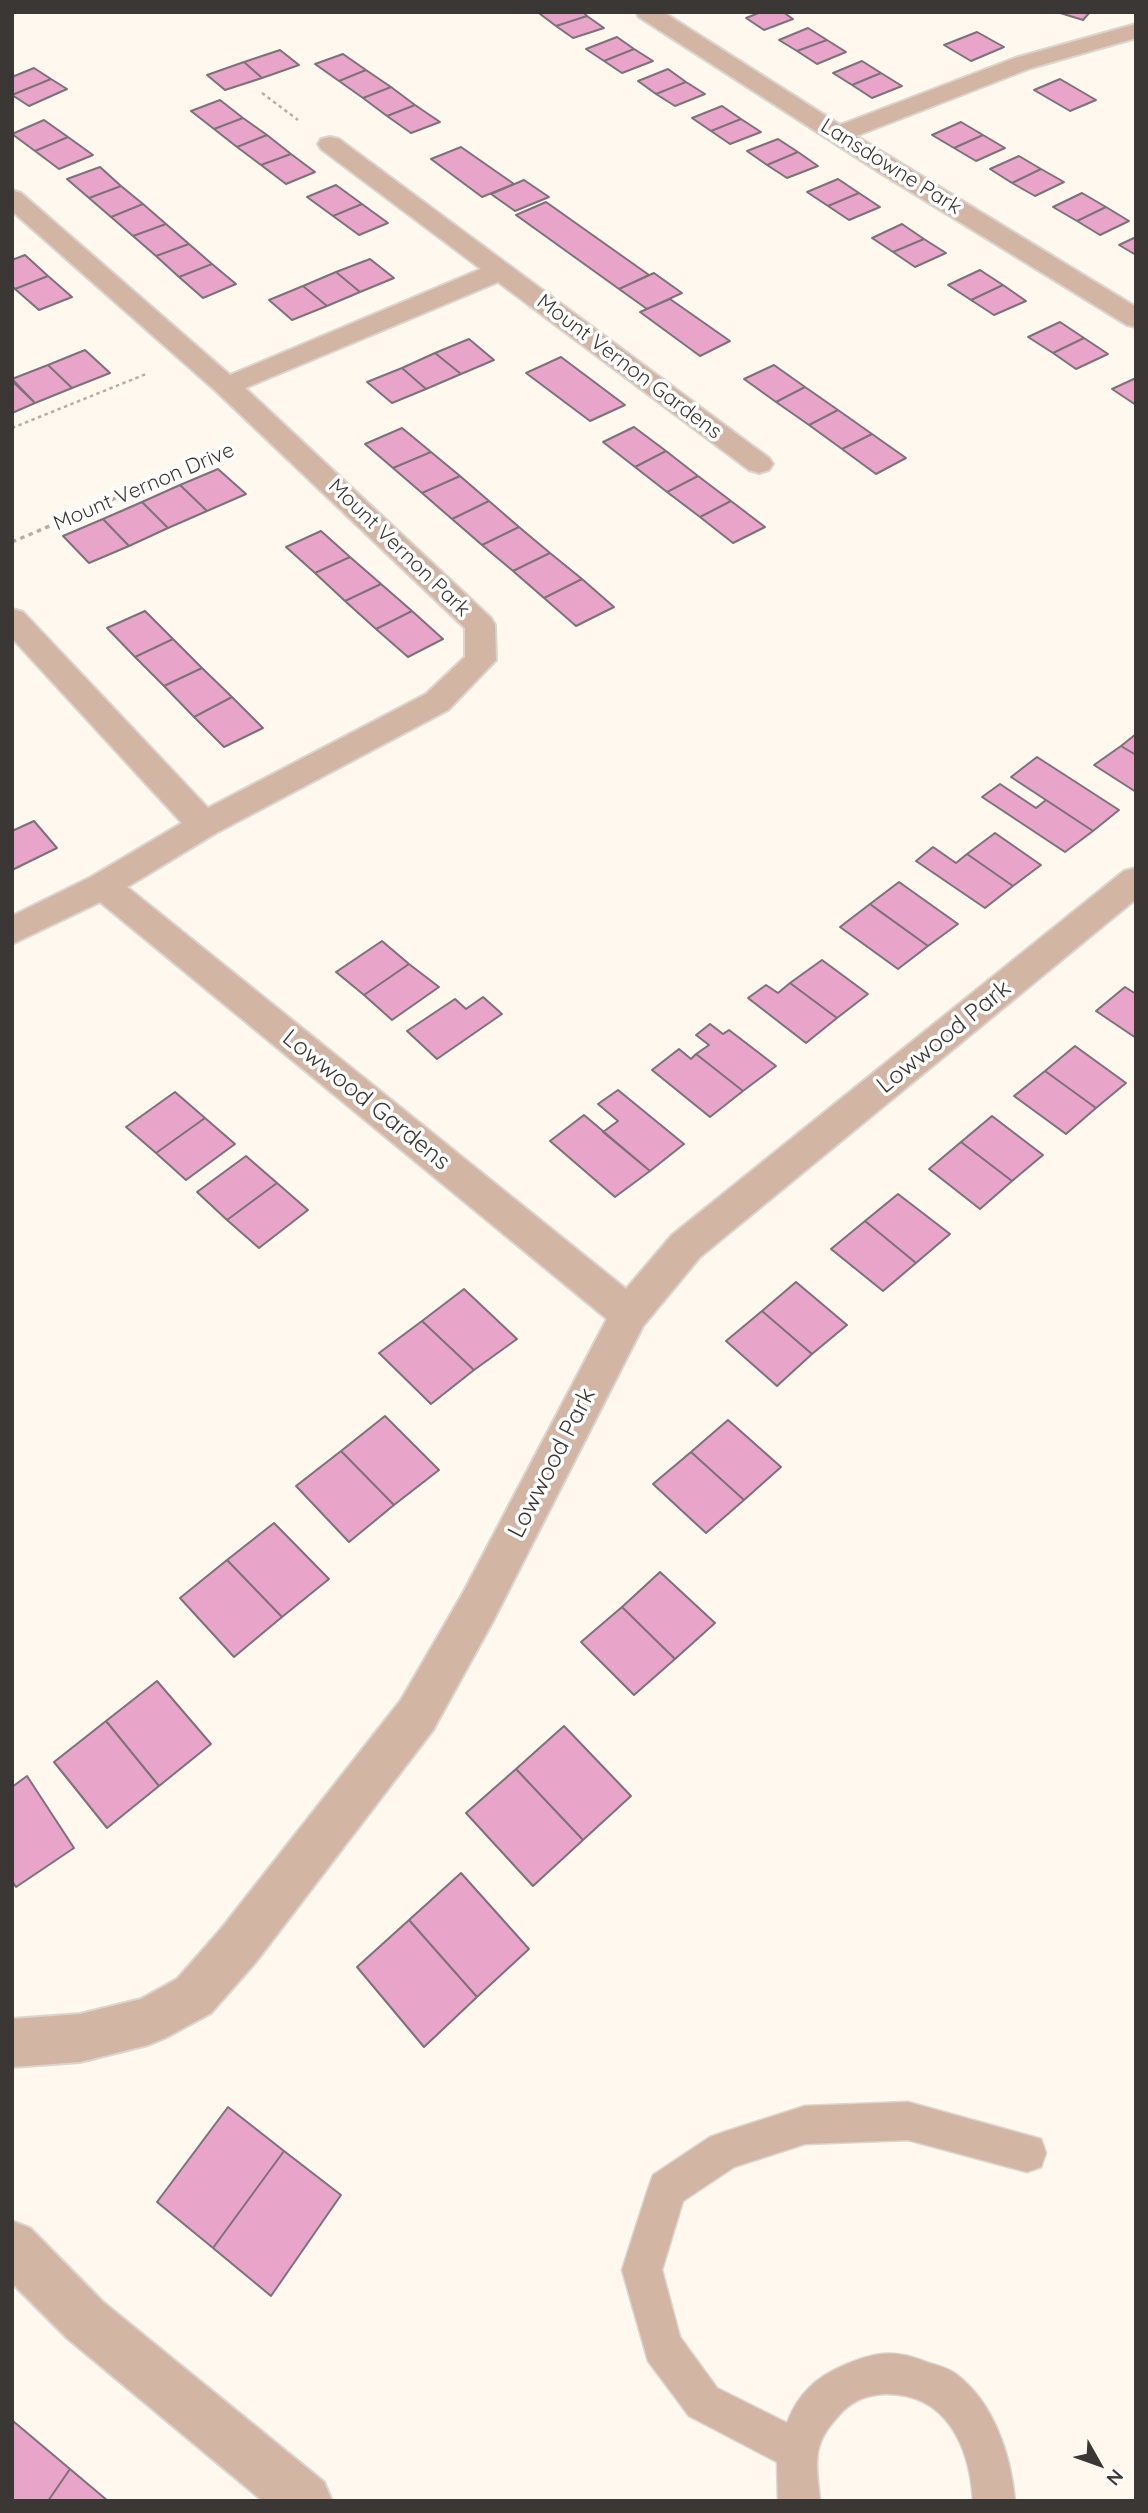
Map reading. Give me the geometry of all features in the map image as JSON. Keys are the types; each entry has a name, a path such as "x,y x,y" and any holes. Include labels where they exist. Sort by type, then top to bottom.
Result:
{"street":[{"name":"Lansdowne Park","path":"648,12 1136,319"},
{"path":"839,134 1023,63 1136,31"},
{"name":"Mount Vernon Gardens","path":"330,144 759,464"},
{"name":"Mount Vernon Park","path":"12,198 228,386 480,625 480,660 437,702 204,825 103,886 12,931"},
{"path":"228,386 500,271"},
{"path":"12,619 204,825"},
{"name":"Lowwood Park","path":"12,2043 80,2038 148,2021 194,1996 238,1946 417,1715 478,1607 629,1314 686,1246 1136,880"},
{"name":"Lowwood Gardens","path":"103,886 629,1314"},
{"path":"12,2246 85,2320 305,2501"}],"lane":[{"path":"797,2450 703,2402 662,2347 642,2270 667,2189 724,2151 805,2125 908,2121 1027,2153"},
{"path":"799,2501 795,2485 797,2450 811,2417 832,2390 860,2375 892,2370 924,2378 954,2398 976,2427 991,2464 994,2501"}],"path":[{"path":"12,428 192,355"},
{"name":"Mount Vernon Drive","path":"12,542 275,431"}],"building":[{"path":"583,12 587,16 556,26 540,14"},
{"path":"761,12 783,12 793,19 764,30 746,18"},
{"path":"1057,12 1090,12 1083,20"},
{"path":"587,16 604,28 573,38 556,26"},
{"path":"808,28 827,40 797,51 779,40"},
{"path":"977,32 1004,47 971,61 944,45"},
{"path":"617,37 634,49 604,61 586,49"},
{"path":"827,40 846,52 817,64 797,51"},
{"path":"634,49 653,61 622,73 604,61"},
{"path":"280,50 299,65 262,78 244,62"},
{"path":"343,54 366,70 339,81 315,64"},
{"path":"862,61 881,73 852,85 833,73"},
{"path":"244,62 262,78 225,90 207,75"},
{"path":"34,68 51,79 12,95 12,77"},
{"path":"668,69 686,82 656,94 638,81"},
{"path":"366,70 391,87 363,98 339,81"},
{"path":"881,73 902,86 872,98 852,85"},
{"path":"51,79 67,89 29,106 12,95"},
{"path":"1060,79 1096,100 1070,111 1034,90"},
{"path":"686,82 705,94 675,106 656,94"},
{"path":"391,87 415,105 387,116 363,98"},
{"path":"220,100 243,118 214,129 191,111"},
{"path":"415,105 440,122 411,133 387,116"},
{"path":"722,106 741,119 711,131 692,118"},
{"path":"243,118 267,135 237,147 214,129"},
{"path":"741,119 761,132 730,144 711,131"},
{"path":"44,120 68,137 35,151 12,134"},
{"path":"961,122 983,135 954,148 932,135"},
{"path":"267,135 291,154 261,165 237,147"},
{"path":"983,135 1005,148 976,161 954,148"},
{"path":"68,137 93,155 59,169 35,151"},
{"path":"778,139 798,152 767,165 747,151"},
{"path":"461,147 514,184 482,197 431,159"},
{"path":"798,152 818,166 787,178 767,165"},
{"path":"291,154 315,172 286,184 261,165"},
{"path":"1019,156 1041,169 1012,183 990,169"},
{"path":"100,167 121,186 89,198 67,179"},
{"path":"1041,169 1064,182 1035,196 1012,183"},
{"path":"838,179 859,193 828,206 807,192"},
{"path":"524,180 549,197 515,211 491,194"},
{"path":"336,185 362,204 333,216 307,197"},
{"path":"121,186 143,204 111,217 89,198"},
{"path":"859,193 880,207 849,220 828,206"},
{"path":"1082,193 1106,207 1077,221 1053,207"},
{"path":"546,202 649,275 619,289 516,215"},
{"path":"143,204 166,224 133,236 111,217"},
{"path":"362,204 388,223 359,235 333,216"},
{"path":"1106,207 1129,221 1100,235 1077,221"},
{"path":"166,224 189,244 156,256 133,236"},
{"path":"902,224 924,239 893,252 872,238"},
{"path":"1136,237 1136,255 1119,245"},
{"path":"924,239 946,253 915,267 893,252"},
{"path":"189,244 212,264 179,277 156,256"},
{"path":"25,255 48,276 15,289 12,286 12,260"},
{"path":"370,259 394,278 360,292 336,272"},
{"path":"212,264 236,284 203,298 179,277"},
{"path":"980,270 1003,285 971,300 948,285"},
{"path":"336,272 360,292 327,306 303,286"},
{"path":"654,273 682,293 647,309 619,289"},
{"path":"48,276 72,297 39,310 15,289"},
{"path":"1003,285 1026,301 994,315 971,300"},
{"path":"303,286 327,306 292,320 269,300"},
{"path":"670,299 730,341 700,356 640,312"},
{"path":"1060,322 1084,338 1053,353 1028,337"},
{"path":"1084,338 1108,354 1076,369 1053,353"},
{"path":"469,339 494,360 461,374 435,353"},
{"path":"85,350 110,373 72,388 48,365"},
{"path":"435,353 461,374 426,389 402,368"},
{"path":"561,357 625,405 590,421 526,373"},
{"path":"48,365 72,388 35,403 12,379"},
{"path":"774,365 805,387 776,402 744,379"},
{"path":"402,368 426,389 392,403 367,382"},
{"path":"1136,378 1136,405 1112,389"},
{"path":"12,381 35,403 12,413"},
{"path":"805,387 838,410 809,425 776,402"},
{"path":"838,410 872,434 842,449 809,425"},
{"path":"634,427 666,451 635,467 603,442"},
{"path":"402,428 431,452 393,468 365,444"},
{"path":"872,434 906,458 876,474 842,449"},
{"path":"666,451 698,476 667,492 635,467"},
{"path":"431,452 460,476 422,493 393,468"},
{"path":"218,469 246,494 207,511 180,485"},
{"path":"460,476 489,501 452,519 422,493"},
{"path":"698,476 731,501 700,517 667,492"},
{"path":"180,485 207,511 168,528 142,502"},
{"path":"489,501 519,527 482,545 452,519"},
{"path":"731,501 765,527 733,543 700,517"},
{"path":"142,502 168,528 129,546 103,519"},
{"path":"103,519 129,546 89,563 63,536"},
{"path":"519,527 550,553 513,571 482,545"},
{"path":"321,531 350,557 315,573 286,547"},
{"path":"550,553 582,579 544,598 513,571"},
{"path":"350,557 381,584 345,601 315,573"},
{"path":"582,579 614,607 576,626 544,598"},
{"path":"381,584 412,611 376,629 345,601"},
{"path":"145,611 173,639 135,657 107,628"},
{"path":"412,611 443,639 408,657 376,629"},
{"path":"173,639 202,668 164,686 135,657"},
{"path":"202,668 232,697 194,717 164,686"},
{"path":"232,697 263,728 224,747 194,717"},
{"path":"1136,734 1136,755 1121,746"},
{"path":"1121,746 1136,755 1136,792 1094,765"},
{"path":"1037,757 1119,810 1093,831 1011,777"},
{"path":"1000,784 1036,808 1046,800 1093,831 1065,852 982,797"},
{"path":"34,821 57,848 12,870 12,831"},
{"path":"995,833 1041,865 1013,886 967,854"},
{"path":"933,847 956,863 967,854 1013,886 985,908 916,861"},
{"path":"899,882 958,924 928,946 870,904"},
{"path":"870,904 928,946 898,969 840,927"},
{"path":"382,941 409,964 364,995 336,972"},
{"path":"822,960 868,994 837,1018 790,983"},
{"path":"409,964 439,987 392,1020 364,995"},
{"path":"790,983 837,1018 806,1043 748,998 766,985 778,993"},
{"path":"1125,987 1136,994 1136,1038 1096,1011"},
{"path":"483,997 502,1014 437,1059 407,1031 455,999 466,1009"},
{"path":"710,1024 723,1034 729,1030 776,1066 743,1091 696,1054 709,1045 696,1035"},
{"path":"1075,1046 1126,1083 1096,1108 1045,1071"},
{"path":"679,1049 691,1059 696,1054 743,1091 710,1117 652,1070"},
{"path":"1045,1071 1096,1108 1066,1134 1014,1096"},
{"path":"618,1090 684,1144 650,1171 603,1132 618,1121 598,1104"},
{"path":"175,1092 205,1118 156,1153 126,1127"},
{"path":"584,1115 650,1171 615,1197 550,1141"},
{"path":"992,1116 1043,1155 1012,1181 961,1142"},
{"path":"205,1118 235,1144 186,1180 156,1153"},
{"path":"961,1142 1012,1181 980,1209 929,1169"},
{"path":"246,1156 277,1183 227,1220 197,1192"},
{"path":"277,1183 308,1210 259,1248 227,1220"},
{"path":"898,1194 950,1234 916,1263 865,1221"},
{"path":"865,1221 916,1263 883,1291 831,1249"},
{"path":"796,1282 847,1325 812,1354 762,1311"},
{"path":"464,1289 517,1339 474,1370 422,1321"},
{"path":"762,1311 812,1354 777,1386 726,1341"},
{"path":"422,1321 474,1370 431,1404 379,1353"},
{"path":"385,1416 439,1470 394,1505 341,1451"},
{"path":"728,1420 781,1467 744,1500 691,1452"},
{"path":"341,1451 394,1505 349,1542 296,1486"},
{"path":"691,1452 744,1500 706,1533 653,1484"},
{"path":"274,1523 329,1579 282,1617 227,1560"},
{"path":"227,1560 282,1617 234,1657 180,1598"},
{"path":"660,1572 715,1623 675,1659 622,1607"},
{"path":"622,1607 675,1659 634,1695 581,1642"},
{"path":"157,1681 211,1744 159,1786 106,1721"},
{"path":"106,1721 159,1786 107,1828 54,1762"},
{"path":"564,1726 631,1796 583,1840 516,1769"},
{"path":"516,1769 583,1840 533,1886 466,1813"},
{"path":"27,1776 74,1848 16,1887 12,1881 12,1787"},
{"path":"461,1873 529,1949 477,1997 409,1920"},
{"path":"409,1920 477,1997 424,2047 357,1967"},
{"path":"228,2107 284,2151 213,2248 157,2202"},
{"path":"284,2151 341,2195 271,2296 213,2248"},
{"path":"13,2421 70,2469 48,2501 12,2501"},
{"path":"70,2469 108,2501 48,2501"}]}
